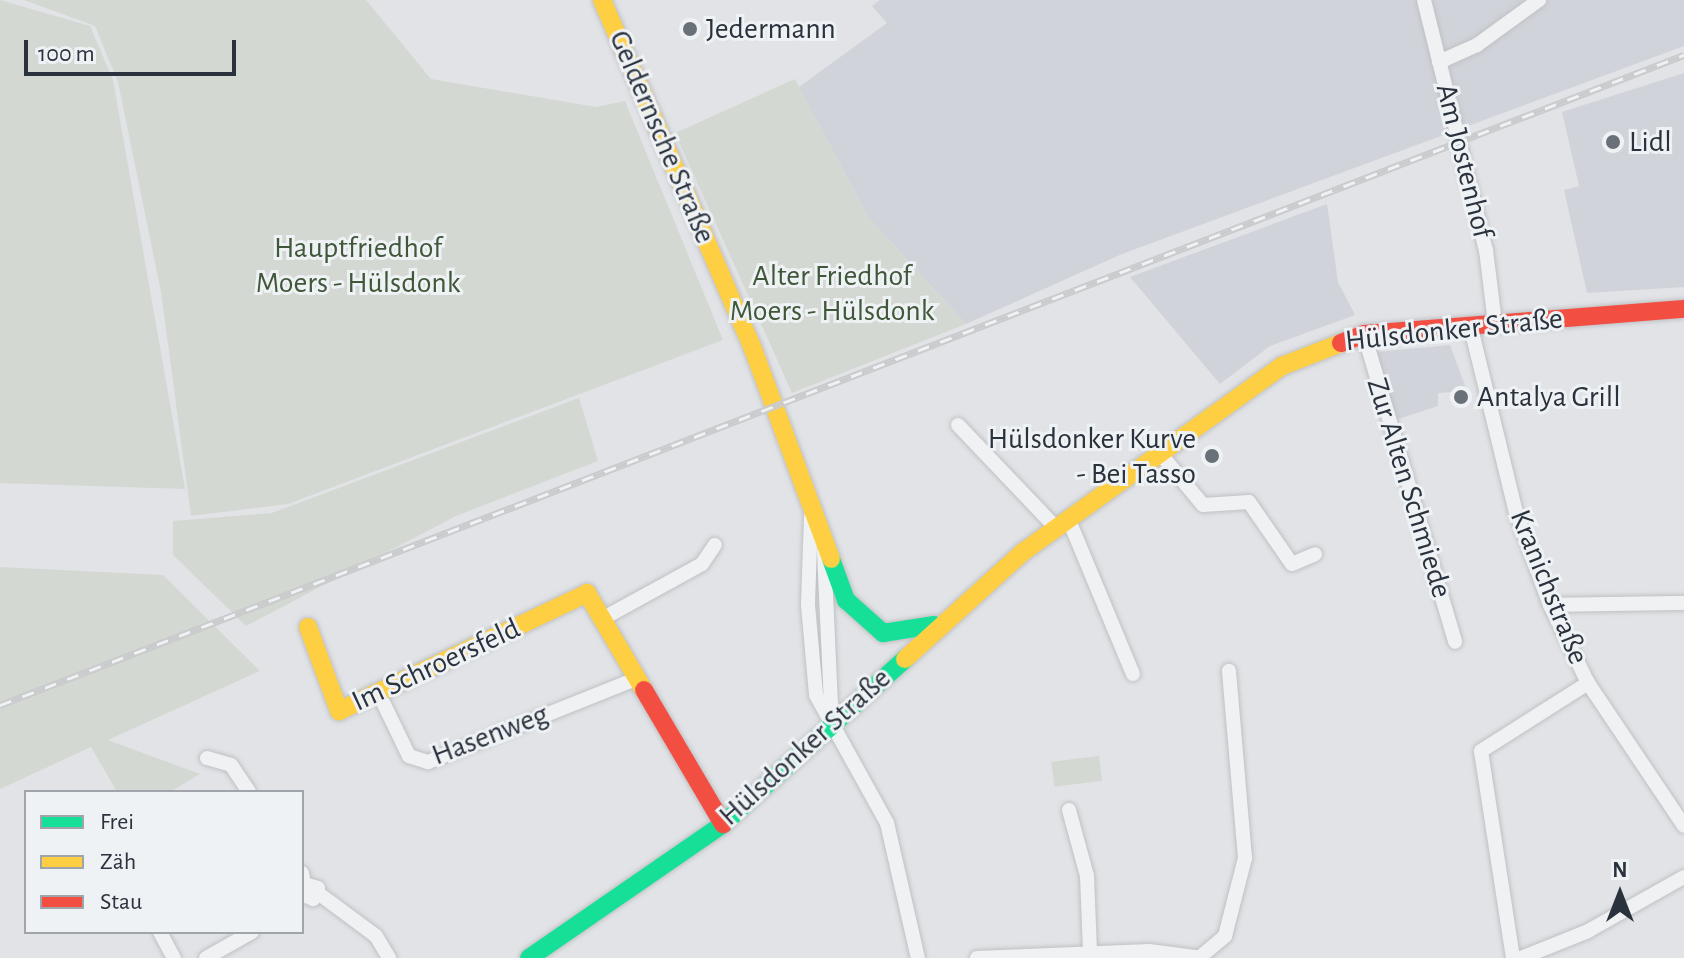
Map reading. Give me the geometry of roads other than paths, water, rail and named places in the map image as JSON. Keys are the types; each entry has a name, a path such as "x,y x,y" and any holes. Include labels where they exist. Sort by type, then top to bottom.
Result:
{"street":[{"name":"Geldernsche Straße","path":"602,0 811,496 840,588 866,625 900,635 938,624"},
{"name":"Am Jostenhof","path":"1424,0 1488,258 1495,323"},
{"path":"1439,62 1477,45 1539,0"},
{"name":"Hülsdonker Straße","path":"529,958 723,824 832,726 938,624 1061,522 1282,366 1364,334 1684,309"},
{"name":"Kranichstraße","path":"1470,324 1516,512 1550,605 1588,683 1684,826"},
{"name":"Zur Alten Schmiede","path":"1364,334 1455,642"},
{"path":"958,425 1061,522 1133,674"},
{"path":"1158,451 1203,505 1249,502 1292,564 1315,554"},
{"name":"Geldernsche Straße","path":"811,496 810,654 822,716 832,726"},
{"name":"Geldernsche Straße","path":"825,540 832,726"},
{"path":"602,619 702,564 715,545"},
{"name":"Im Schroersfeld","path":"308,627 339,711 587,593 723,824"},
{"path":"1550,605 1684,603"},
{"path":"977,958 1090,952 1202,958 1225,936 1245,858 1229,671"},
{"name":"Hasenweg","path":"379,694 409,756 428,762 635,679"},
{"path":"1513,958 1481,751 1588,683"},
{"path":"832,726 887,823 918,958"},
{"path":"207,758 231,765 248,790"},
{"path":"1069,810 1087,876 1090,952"},
{"path":"1521,958 1588,931 1684,877"},
{"path":"307,889 376,936 389,958"},
{"path":"161,934 174,958"},
{"path":"206,958 248,934"}],"railway":[{"path":"0,705 1684,55"}],"place":[{"name":"Jedermann","path":"690,29"},
{"name":"Lidl","path":"1613,142"},
{"name":"Antalya Grill","path":"1461,397"},
{"name":"Hülsdonker Kurve - Bei Tasso","path":"1212,456"}],"park label":[{"name":"Hauptfriedhof Moers - Hülsdonk","path":"358,265"},
{"name":"Alter Friedhof Moers - Hülsdonk","path":"832,293"}]}
